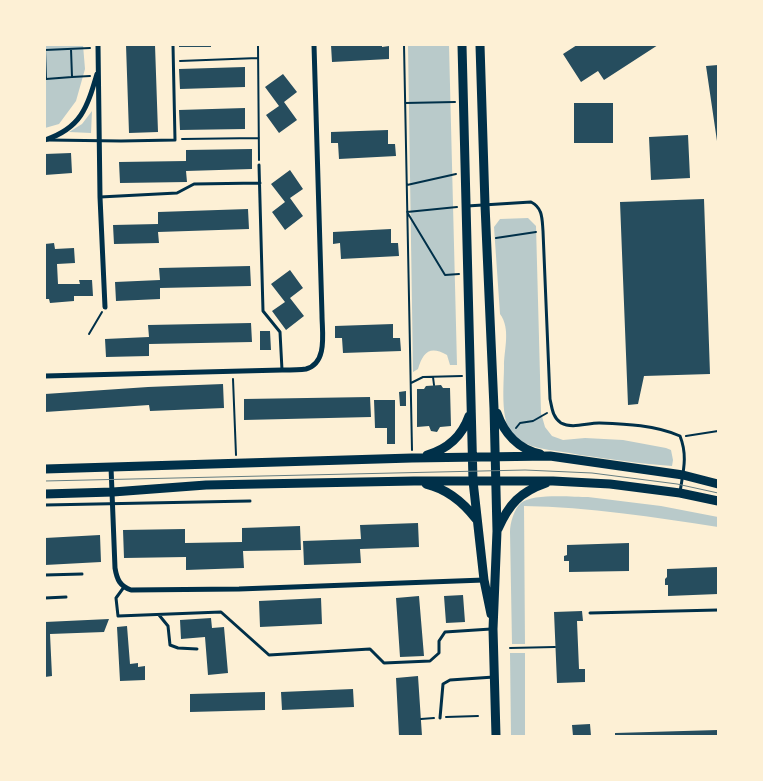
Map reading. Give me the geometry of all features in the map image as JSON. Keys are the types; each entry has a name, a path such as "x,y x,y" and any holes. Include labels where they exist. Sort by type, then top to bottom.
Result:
{"main road":[{"path":"462,45 472,457 484,580 493,629"},
{"path":"480,45 496,481 497,531 493,629 496,736"},
{"path":"494,408 501,425 512,439 530,450 550,456 683,475 718,484"},
{"path":"413,458 434,453 451,444 460,434 470,411"},
{"path":"45,469 413,458 550,456"},
{"path":"414,481 434,486 452,495 477,520"},
{"path":"45,494 112,492 206,485 414,481 553,481 602,483 680,493 718,501"},
{"path":"497,531 512,503 535,487 553,481"}],"street":[{"path":"45,376 306,369 312,366 320,357 322,350 314,45"},
{"path":"98,46 100,197 105,307"},
{"path":"45,140 68,130 76,122 90,98 99,69"},
{"path":"111,467 114,504 115,568 117,579 124,588 139,591 239,589 484,580"}],"lane":[{"path":"45,140 175,140 173,45"},
{"path":"259,165 263,311 280,332 282,370"},
{"path":"100,197 178,193 194,184 260,183"},
{"path":"467,206 531,202 538,206 541,212 543,231 550,398 554,416 560,422 569,426 598,423 627,425 665,430 680,436 684,448 680,493"},
{"path":"45,505 250,500"},
{"path":"45,575 82,574"},
{"path":"124,588 116,598 118,616 221,612 270,655 370,649 384,663 430,661 439,653 439,641 445,632 493,629"},
{"path":"45,598 66,597"},
{"path":"590,613 718,610"},
{"path":"159,614 168,626 170,645 178,648 197,649"},
{"path":"440,718 443,684 450,680 494,677"}],"path":[{"path":"48,45 48,50"},
{"path":"258,45 259,165"},
{"path":"404,45 413,458"},
{"path":"97,76 46,79 45,50 98,46"},
{"path":"71,49 72,78"},
{"path":"173,62 258,58"},
{"path":"405,103 464,101"},
{"path":"175,140 259,138"},
{"path":"407,185 466,172"},
{"path":"407,212 467,206"},
{"path":"407,212 445,275 468,272"},
{"path":"486,239 543,231"},
{"path":"89,334 105,307"},
{"path":"233,372 236,464"},
{"path":"411,383 423,377 470,375"},
{"path":"433,377 434,385"},
{"path":"512,439 520,423 533,421 553,410"},
{"path":"680,436 718,431"},
{"path":"510,648 555,647"},
{"path":"421,719 478,716"}],"shaded area":[{"path":"45,45 83,45 85,69 76,101 59,124 45,128"},
{"path":"408,45 449,45 457,365 450,365 447,355 431,351 425,355 418,369 413,372"},
{"path":"92,111 91,133 69,132 82,124"},
{"path":"528,218 536,226 541,413 545,427 552,436 563,440 585,438 623,440 666,448 671,450 672,466 615,460 539,448 517,439 508,428 503,401 506,333 500,314 494,227 500,219"},
{"path":"553,496 588,497 661,506 718,517 718,527 597,510 524,506 525,644 512,644 510,532 514,512 521,503 534,498"},
{"path":"510,653 525,653 525,736 511,736"}],"building":[{"path":"126,45 155,45 158,132 129,133"},
{"path":"179,45 211,45 211,47 179,47"},
{"path":"331,45 389,46 389,59 332,62"},
{"path":"577,45 658,45 604,80 598,71 581,82 563,54"},
{"path":"718,65 718,141 717,141 706,66"},
{"path":"245,67 245,87 180,89 179,69"},
{"path":"283,74 297,92 284,102 297,120 279,133 266,115 279,106 265,87"},
{"path":"574,103 613,103 613,143 574,143"},
{"path":"245,108 245,129 180,130 179,110"},
{"path":"388,130 388,144 395,144 396,156 339,159 338,143 331,143 331,132"},
{"path":"688,135 690,178 651,180 649,137"},
{"path":"252,149 252,169 186,171 187,182 120,183 119,162 186,161 186,150"},
{"path":"71,153 72,173 45,175 45,154"},
{"path":"290,170 303,189 290,198 303,216 285,230 272,212 285,202 271,184"},
{"path":"704,199 710,374 644,376 638,404 628,405 620,202"},
{"path":"248,209 249,229 158,232 159,243 114,244 113,225 158,224 158,212"},
{"path":"391,229 391,243 398,243 399,256 341,259 340,243 333,244 333,232"},
{"path":"54,243 55,249 74,248 75,263 57,264 58,284 80,284 79,280 92,280 93,296 74,296 74,301 50,303 49,299 45,299 45,244"},
{"path":"250,266 251,286 160,288 160,299 116,301 115,282 160,280 159,268"},
{"path":"290,270 303,288 290,298 304,316 286,330 272,311 285,302 271,284"},
{"path":"251,323 252,342 149,344 149,356 106,357 105,339 149,337 148,325"},
{"path":"393,324 393,338 400,338 401,351 343,353 342,338 335,338 335,326"},
{"path":"260,331 270,331 271,350 260,350"},
{"path":"223,384 224,408 150,411 149,405 45,412 45,394"},
{"path":"441,385 443,388 450,388 451,426 440,427 437,432 431,431 429,426 417,427 417,389"},
{"path":"406,391 406,406 400,406 399,392"},
{"path":"370,397 371,417 244,420 244,399"},
{"path":"374,400 395,400 395,444 387,444 387,428 375,428"},
{"path":"418,523 419,547 360,549 361,563 304,565 303,541 361,539 360,525"},
{"path":"300,526 301,550 243,551 244,568 186,570 186,557 124,558 123,530 185,529 185,543 242,542 242,528"},
{"path":"100,535 101,562 45,565 45,538"},
{"path":"629,543 629,571 569,572 569,561 564,561 564,556 567,555 567,545"},
{"path":"718,567 718,594 668,596 668,585 665,585 667,569"},
{"path":"463,595 465,622 446,623 444,596"},
{"path":"419,596 424,656 400,657 396,598"},
{"path":"321,598 322,624 260,627 259,601"},
{"path":"582,611 583,621 577,621 579,669 585,669 585,682 557,683 554,612"},
{"path":"211,618 212,628 224,627 228,673 208,675 205,637 181,639 180,620"},
{"path":"109,619 104,632 50,634 52,676 45,677 45,622"},
{"path":"127,626 130,664 138,663 138,667 145,666 145,680 120,681 117,627"},
{"path":"418,676 422,736 399,736 396,678"},
{"path":"353,689 354,707 282,710 281,692"},
{"path":"265,692 265,710 190,712 190,694"},
{"path":"590,724 591,736 573,736 572,725"},
{"path":"718,730 718,736 615,736 615,733"}],"tram line":[{"path":"45,481 525,470 592,473 677,484 718,493"}]}
